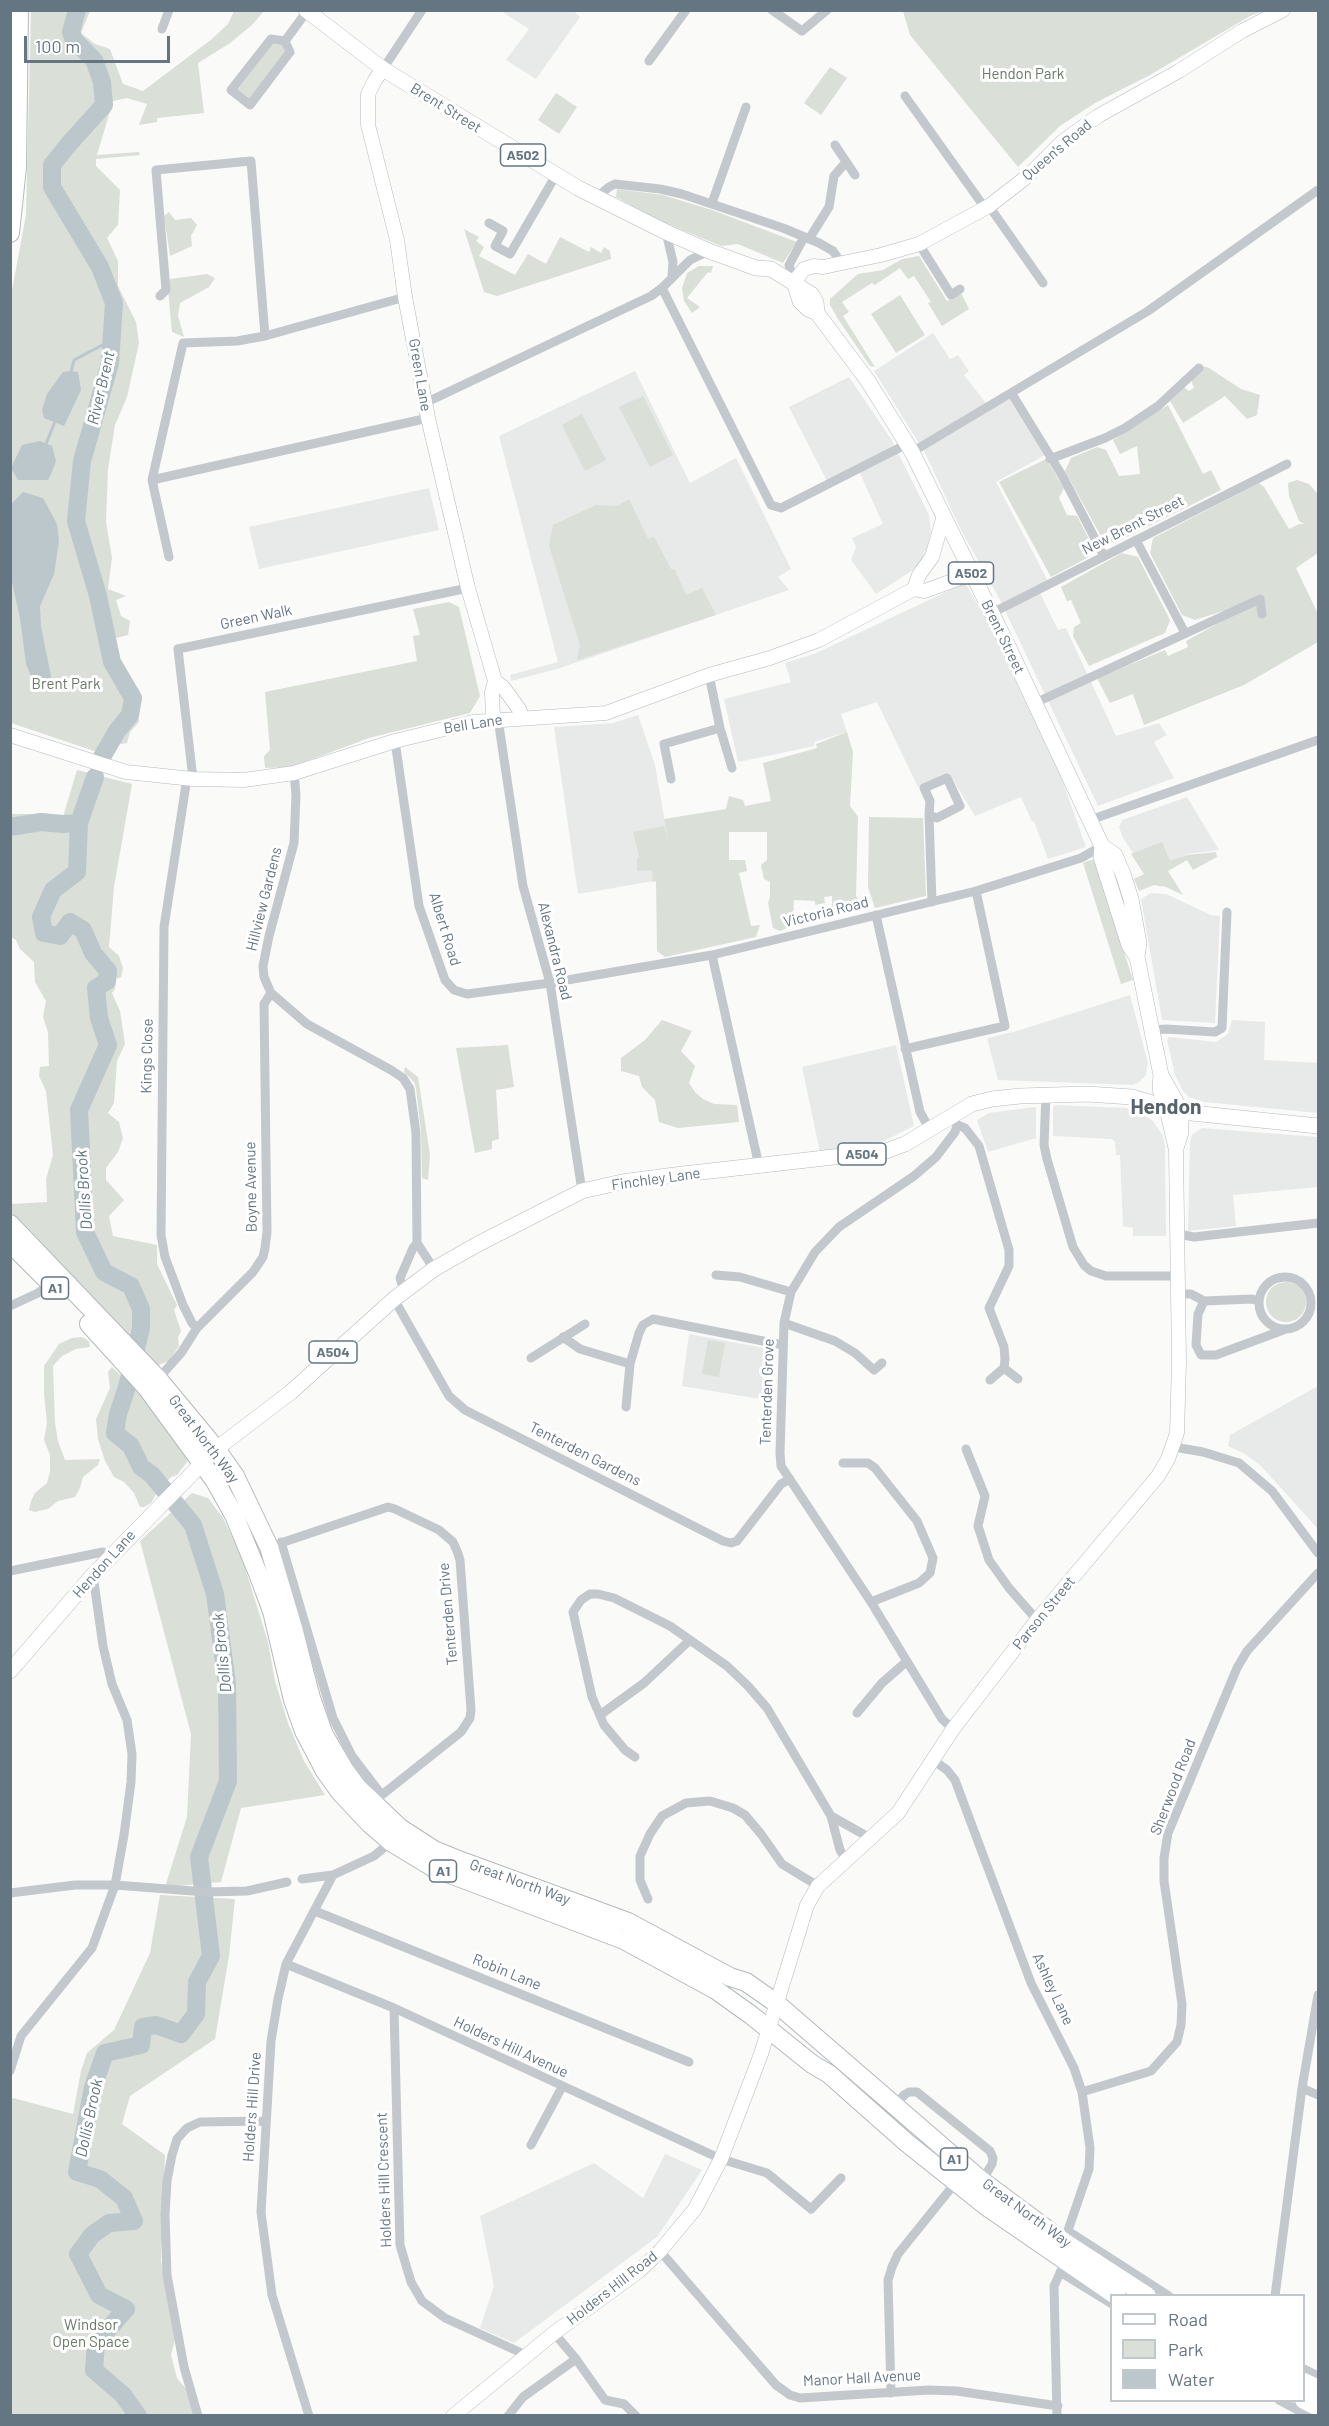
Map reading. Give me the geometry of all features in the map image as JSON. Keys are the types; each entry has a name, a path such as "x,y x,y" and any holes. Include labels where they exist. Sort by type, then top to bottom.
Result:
{"highway":[{"path":"10,233 17,167 19,10"},
{"name":"Great North Way","path":"10,1224 145,1364 153,1383"},
{"name":"Great North Way","path":"10,1243 51,1283 97,1334 153,1383 210,1456 244,1493 275,1545 316,1716 344,1769 377,1798 399,1828 434,1850 628,1922 730,1977 746,1982 812,2064 830,2074 907,2143 1063,2267 1115,2294"},
{"name":"Great North Way","path":"210,1456 272,1611 293,1700 312,1749 340,1792 370,1824 391,1842 453,1876 588,1925 650,1953 716,1990 772,2016 894,2107 982,2181 1066,2236 1146,2294"}],"main road":[{"name":"Queen's Road","path":"794,282 804,269 842,264 919,244 987,207 1029,175 1062,142 1098,116 1179,71 1242,31 1283,10"},
{"name":"Brent Street","path":"307,11 383,69 556,175 666,232 709,251 756,268 767,267 811,294 816,302 817,313 868,381 909,448 992,614 1102,846 1101,857 1129,945 1137,957 1161,1075 1160,1089 1166,1107"},
{"name":"Green Lane","path":"383,69 368,94 368,125 398,240 405,297 428,418 468,588 495,681 492,692 496,719"},
{"path":"914,589 919,575 932,557 943,519"},
{"name":"Bell Lane","path":"15,736 126,772 190,779 244,780 294,773 439,729 496,719 568,717 606,713 709,675 770,658 819,640 914,589 925,591 971,574"},
{"name":"Green Lane","path":"495,681 503,687 522,717"},
{"name":"Brent Street","path":"1161,1075 1182,1112"},
{"path":"1132,1097 1161,1075"},
{"name":"Finchley Lane","path":"210,1456 291,1392 399,1295 434,1269 582,1191 622,1182 886,1151 905,1144 929,1128 955,1120 972,1104 992,1099 1046,1094 1132,1097 1182,1112"},
{"name":"Parson Street","path":"772,2016 807,1905 818,1886 898,1813 953,1729 1037,1620 1158,1476 1174,1447 1179,1412 1178,1234 1176,1150 1166,1107"},
{"name":"Parson Street","path":"1176,1150 1181,1134 1182,1112"},
{"name":"A504","path":"1182,1112 1318,1126"},
{"name":"Hendon Lane","path":"10,1671 108,1558 210,1456"},
{"name":"Holders Hill Road","path":"453,2415 554,2333 639,2271 660,2251 695,2209 721,2159 772,2016"}],"street":[{"path":"162,29 169,10"},
{"path":"383,69 422,10"},
{"path":"649,61 686,10"},
{"path":"772,10 802,31 827,10"},
{"path":"285,41 307,11"},
{"path":"270,39 285,41 290,52 250,105 231,90 270,39"},
{"path":"905,96 1043,283"},
{"path":"712,203 746,107"},
{"path":"835,145 855,175"},
{"path":"160,296 166,290 156,170 251,161 265,336"},
{"path":"794,282 789,265 829,207 834,176 846,162"},
{"path":"489,223 503,231 495,246 510,254 556,175"},
{"path":"597,197 612,185 620,184 660,189 712,203 833,250 842,264"},
{"path":"662,288 771,505 781,508 909,448 1012,394 1148,312 1318,190"},
{"path":"666,232 673,262 672,277"},
{"path":"919,244 951,295 960,289"},
{"path":"425,403 644,300 662,288 690,260 709,251"},
{"path":"169,556 152,480 183,343 237,341 265,336 405,297"},
{"path":"1050,459 1106,438 1125,428 1158,406 1199,368"},
{"path":"1012,394 1062,477 1104,556"},
{"path":"152,480 428,418"},
{"name":"New Brent Street","path":"992,614 1287,464"},
{"path":"1136,540 1185,633"},
{"name":"Green Walk","path":"190,779 178,649 468,588"},
{"path":"1035,703 1260,599 1262,614"},
{"path":"709,675 720,728 732,768"},
{"name":"Alexandra Road","path":"496,719 524,879 523,886 550,983 582,1191"},
{"path":"671,779 664,744 720,728"},
{"path":"1090,820 1318,740"},
{"name":"Albert Road","path":"395,741 419,906 441,972 449,986 467,994 550,983"},
{"name":"Hillview Gardens","path":"271,993 264,977 263,966 294,843 296,795 294,773"},
{"path":"929,815 937,818 960,806 947,778 924,788 930,801 929,815 932,902"},
{"name":"Kings Close","path":"190,779 164,927 161,1235 165,1257 183,1305 197,1328"},
{"name":"Victoria Road","path":"550,983 712,955 932,902 976,891 1081,858 1102,846"},
{"path":"905,1049 1005,1026 976,891"},
{"path":"1153,1030 1215,1032 1222,1028 1227,912"},
{"path":"876,915 920,1112 929,1128"},
{"path":"712,955 759,1166"},
{"path":"271,993 307,1024 391,1070 407,1083 411,1095 416,1133 417,1243 434,1269"},
{"name":"Boyne Avenue","path":"153,1383 181,1353 197,1328 253,1272 263,1257 267,1232 264,1004 271,993"},
{"path":"1046,1094 1044,1145 1047,1159 1073,1247 1084,1265 1106,1276 1177,1276"},
{"path":"955,1120 965,1128 979,1146 1009,1250 1009,1266 989,1308 1005,1351 1004,1368 990,1380"},
{"name":"Tenterden Grove","path":"953,1729 942,1719 871,1602 790,1479 780,1460 784,1323 791,1292 823,1243 854,1215 914,1176 928,1164 952,1137 955,1120"},
{"path":"1178,1234 1194,1237 1318,1223"},
{"path":"399,1295 400,1278 412,1248 417,1243"},
{"path":"716,1275 740,1277 791,1292"},
{"path":"1204,1301 1198,1314 1196,1345 1201,1355 1216,1355 1301,1324 1307,1317 1311,1300 1307,1289 1293,1278 1284,1277 1273,1280 1266,1286 1259,1301 1264,1318 1270,1324 1286,1329"},
{"path":"10,1306 38,1293 51,1283"},
{"path":"1178,1294 1191,1294 1204,1301 1252,1299 1259,1301"},
{"name":"Tenterden Gardens","path":"399,1295 449,1396 465,1410 723,1541 730,1543 737,1541 781,1484 790,1479"},
{"path":"626,1407 630,1364 639,1333 643,1325 653,1319 783,1345"},
{"path":"784,1323 835,1341 855,1353 872,1374 882,1363"},
{"path":"531,1358 585,1324"},
{"path":"563,1338 580,1349 630,1364"},
{"path":"1004,1368 1018,1379"},
{"path":"1174,1447 1203,1452 1239,1464 1272,1491 1318,1553"},
{"path":"966,1449 985,1496 978,1526 989,1560 1009,1588 1037,1620"},
{"path":"843,1463 867,1463 875,1468 917,1521 933,1558 930,1573 919,1583 871,1602"},
{"name":"Tenterden Drive","path":"275,1545 388,1507 439,1530 453,1542 457,1551 460,1560 470,1718 461,1732 377,1798"},
{"path":"10,1571 103,1552 108,1558"},
{"name":"Sherwood Road","path":"1082,2092 1151,2071 1177,2042 1182,2004 1164,1881 1164,1858 1168,1833 1237,1668 1247,1651 1318,1573"},
{"path":"11,2067 21,2036 92,1948 115,1885 124,1835 132,1754 127,1720 112,1684 103,1646 93,1575"},
{"path":"634,1757 604,1725 592,1697 573,1612 581,1600 590,1594 614,1598 670,1626 727,1666 748,1686 767,1708 831,1816 840,1850 846,1860"},
{"path":"600,1715 644,1683 690,1640"},
{"path":"857,1713 882,1683 906,1662"},
{"name":"Ashley Lane","path":"933,1760 947,1770 955,1780 1031,1983 1074,2068 1082,2092 1090,2148 1089,2169 1066,2236"},
{"path":"648,1899 640,1880 640,1856 650,1834 662,1816 686,1803 694,1802 710,1801 733,1808 745,1815 782,1864 818,1886"},
{"path":"831,1816 870,1840"},
{"path":"302,1879 333,1875 374,1856 391,1842"},
{"name":"Holders Hill Drive","path":"309,2415 272,2295 261,2212 271,2041 278,1999 286,1965 333,1875"},
{"path":"10,1893 75,1885 115,1885 206,1892 247,1891 287,1882"},
{"name":"Robin Lane","path":"315,1911 689,2062"},
{"name":"Holders Hill Avenue","path":"286,1965 394,2008 721,2159 767,2173 811,2209 841,2178"},
{"path":"1275,2294 1302,2088 1318,1995"},
{"name":"Holders Hill Crescent","path":"394,2008 400,2245 411,2282 422,2301 445,2318 526,2355"},
{"path":"531,2145 562,2087"},
{"path":"1302,2088 1318,2095"},
{"path":"894,2107 904,2095 917,2092 990,2151 993,2158 992,2164 982,2181"},
{"path":"198,2415 184,2367 167,2275 165,2215 167,2181 172,2155 177,2139 187,2128 200,2122 266,2121"},
{"path":"891,2392 888,2280 892,2267 898,2254 956,2182"},
{"name":"Great North Way","path":"1066,2236 1167,2294"},
{"name":"Manor Hall Avenue","path":"660,2251 782,2390 800,2398 929,2390 957,2391 1057,2411"},
{"path":"1057,2411 1054,2286 1063,2267"},
{"name":"Great North Way","path":"1063,2267 1110,2302"},
{"path":"554,2333 605,2400 624,2404 636,2415"},
{"path":"508,2415 523,2397 576,2359"},
{"path":"1283,2402 1309,2415"}],"shaded area":[{"path":"501,11 574,11 580,17 536,79 506,60 529,29"},
{"path":"933,333 950,359 958,355 969,371 964,375 989,407 1012,394 1047,454 996,482 1050,585 1039,591 1058,630 1066,628 1116,736 1159,723 1167,735 1154,742 1174,778 1098,806 1000,600 961,530 925,453 874,371"},
{"path":"635,371 690,483 736,458 791,569 778,577 789,590 557,669 511,681 510,675 558,662 499,436"},
{"path":"849,377 891,439 929,515 931,531 920,563 876,594 851,560 856,547 852,538 883,524 858,469 829,485 789,407"},
{"path":"429,488 439,530 259,569 249,527"},
{"path":"965,583 985,617 1061,777 1086,847 1048,859 1034,821 1032,822 1021,797 975,816 949,773 918,787 877,702 841,714 847,732 814,742 815,746 738,762 724,699 791,682 785,663 814,654"},
{"path":"638,715 655,765 675,880 648,882 578,894 554,727 613,723"},
{"path":"1187,797 1219,850 1188,854 1146,873 1123,838 1119,827 1122,820"},
{"path":"1151,893 1166,894 1211,915 1220,916 1215,1023 1162,1020 1141,899"},
{"path":"1130,995 1148,1063 1146,1075 1138,1083 1132,1085 998,1080 987,1038 1017,1031"},
{"path":"1232,1020 1265,1022 1264,1060 1318,1063 1318,1113 1204,1102 1189,1097 1183,1091 1175,1075 1167,1040 1169,1037 1216,1042 1228,1034"},
{"path":"896,1045 914,1126 884,1141 820,1152 802,1067"},
{"path":"1055,1105 1127,1108 1153,1121 1163,1136 1165,1146 1166,1236 1133,1236 1133,1228 1123,1226 1120,1155 1116,1155 1115,1142 1112,1139 1053,1136 1053,1108"},
{"path":"1036,1108 1036,1138 988,1152 977,1120 989,1113"},
{"path":"1202,1128 1318,1137 1318,1187 1233,1195 1236,1226 1188,1231 1190,1142 1192,1135"},
{"path":"689,1334 775,1350 772,1401 682,1386"},
{"path":"1318,1386 1318,1529 1261,1466 1245,1454 1228,1446 1230,1435"},
{"path":"665,2154 702,2170 657,2237 514,2343 480,2328 494,2286 480,2216 594,2163 643,2198"}],"green space":[{"name":"Hendon Park","path":"903,10 1264,11 1250,16 1150,75 1095,103 1060,126 1018,167 910,35"},
{"name":"Brent Park","path":"31,11 90,11 81,33 95,44 110,49 123,84 143,91 212,39 228,24 234,11 264,11 252,25 230,43 198,63 204,113 157,118 157,122 139,125 147,104 127,98 113,101 97,155 139,152 140,155 96,159 96,166 120,190 118,225 107,238 118,261 118,286 136,322 139,343 127,397 115,425 108,469 106,522 112,558 108,589 126,596 116,600 121,616 130,621 128,635 113,639 114,657 137,699 139,722 130,732 127,743 116,745 112,757 11,723 10,301 26,215"},
{"path":"271,44 283,45 285,53 250,100 236,90"},
{"path":"830,67 847,78 821,115 804,103"},
{"path":"556,93 577,107 559,134 538,120"},
{"path":"617,189 663,195 712,210 797,242 783,263 738,244 721,246 658,220 616,197"},
{"path":"169,212 175,220 191,218 197,225 191,236 192,246 170,256 164,216"},
{"path":"464,229 479,237 476,241 484,247 479,256 515,275 528,254 546,264 560,237 589,252 591,247 601,253 604,247 610,251 611,259 497,296 484,292"},
{"path":"919,256 947,301 961,293 969,309 942,326 928,303 931,302 914,276 908,279 900,268 875,285 872,283 842,302 849,312 843,316 875,367 870,366 838,319 830,305 830,299 858,274 883,270 902,259"},
{"path":"699,266 713,266 711,273 708,272 687,298 700,307 692,313 684,301 682,288 687,273"},
{"path":"207,274 215,278 209,287 180,303 178,316 184,337 172,332 168,289 170,279"},
{"path":"900,295 925,335 896,353 871,314"},
{"path":"1197,364 1209,368 1241,389 1260,395 1257,415 1247,419 1225,396 1183,423 1170,401 1184,387 1189,391 1194,388 1191,379"},
{"path":"643,396 673,455 650,467 619,407"},
{"path":"1168,405 1203,474 1211,470 1221,490 1115,543 1103,540 1065,471 1071,458 1097,447 1106,450 1119,476 1140,474 1137,446 1120,454 1113,440"},
{"path":"582,414 606,460 585,471 562,425"},
{"path":"1046,459 1064,488 1059,498 1067,515 1077,516 1092,545 1089,557 1051,577 999,482"},
{"path":"1297,480 1309,484 1318,494 1318,553 1296,568 1318,614 1318,642 1244,685 1144,725 1133,694 1110,703 1097,678 1165,650 1168,656 1188,647 1186,641 1226,619 1223,611 1195,620 1182,615 1150,553 1153,538 1259,483 1264,487 1289,529 1304,524 1299,521 1289,496 1288,483"},
{"path":"629,499 648,539 654,537 671,569 675,570 686,595 702,588 716,615 577,660 580,645 549,546 553,525 596,505 618,506"},
{"path":"1122,553 1138,557 1170,620 1165,633 1089,666 1073,636 1074,627 1081,623 1071,600 1067,601 1061,587"},
{"path":"449,602 459,607 480,696 470,713 369,738 291,767 265,768 264,756 270,750 265,692 417,661 413,636 420,635 413,609"},
{"path":"847,732 853,752 850,806 858,817 856,896 862,903 862,909 835,916 832,896 824,897 825,903 815,905 815,901 794,900 793,918 815,918 814,923 797,924 780,931 773,928 768,903 770,882 764,879 761,865 767,860 767,832 729,832 729,860 745,860 747,871 739,873 751,926 760,925 756,937 665,957 657,951 656,881 653,882 652,870 637,871 639,856 633,832 664,826 668,841 664,819 726,809 729,796 743,800 745,806 771,801 763,763 817,748 816,744"},
{"path":"77,770 132,784 114,887 109,947 119,956 123,968 121,977 116,979 112,993 120,1011 125,1044 117,1061 114,1103 108,1113 119,1122 123,1138 118,1152 106,1168 106,1180 124,1200 109,1216 113,1236 157,1245 157,1264 177,1305 174,1310 181,1331 178,1337 179,1346 169,1361 156,1366 28,1228 10,1213 11,1204 47,1202 46,1179 53,1155 46,1091 39,1076 40,1067 49,1066 48,1032 43,1017 46,1001 35,982 34,962 11,937 11,814 31,814 62,820"},
{"path":"869,817 923,818 926,896 875,908 868,887"},
{"path":"1162,842 1170,861 1187,855 1216,852 1217,857 1193,870 1187,860 1168,871 1183,895 1166,887 1154,885 1139,891 1134,879 1144,874 1131,854"},
{"path":"1094,859 1133,980 1121,984 1083,863"},
{"path":"662,1020 692,1031 681,1051 695,1066 689,1083 703,1099 714,1104 737,1105 739,1122 678,1128 659,1122 655,1100 642,1087 639,1076 621,1071 621,1058 645,1040"},
{"path":"508,1045 514,1087 496,1090 499,1139 492,1141 492,1149 475,1153 456,1048"},
{"path":"405,1067 418,1077 430,1155 428,1180 422,1178 421,1132 416,1088 414,1082 404,1072"},
{"path":"1286,1282 1300,1288 1306,1302 1300,1316 1286,1322 1272,1316 1266,1302 1272,1288"},
{"path":"82,1337 89,1341 90,1347 76,1349 62,1356 53,1366 55,1423 58,1441 65,1460 100,1459 98,1465 83,1477 75,1497 58,1501 48,1509 35,1512 29,1510 31,1501 35,1493 47,1483 50,1471 50,1455 44,1440 47,1423 44,1366 59,1344 72,1338"},
{"path":"708,1340 725,1343 719,1377 702,1374"},
{"path":"112,1367 152,1406 186,1452 187,1462 177,1475 171,1477 158,1491 151,1503 144,1507 140,1507 134,1493 124,1482 114,1477 105,1461 98,1439 96,1419 110,1388 108,1372"},
{"path":"192,1493 208,1498 223,1518 242,1558 268,1642 275,1681 288,1723 304,1761 325,1795 241,1808 221,1882 165,1887 187,1817 191,1734 140,1541"},
{"name":"Windsor Open Space","path":"160,1895 235,1899 229,1956 215,2039 130,2096 122,2124 165,2155 161,2260 175,2340 171,2355 177,2378 187,2390 195,2415 11,2416 11,2100 13,2098 73,2114 81,2071 87,2053 114,2030 150,1953"}],"water":[{"path":"63,372 78,372 81,390 64,426 44,418 42,410 47,394"},
{"path":"40,441 52,446 56,461 48,480 18,480 11,468 22,445"},
{"path":"23,492 43,498 57,524 59,541 54,574 40,606 41,627 53,686 46,688 34,684 26,664 20,618 11,578 11,504"}],"waterway":[{"name":"River Brent","path":"77,10 71,32 74,40 94,60 102,82 104,105 52,165 52,187 100,267 114,303 110,363 82,461 76,521 98,596 112,662 133,698 130,715 117,731 102,757"},
{"path":"71,372 74,360 112,340"},
{"path":"46,444 56,419"},
{"name":"Dollis Brook","path":"95,777 79,823 77,872 53,890 41,917 44,933 60,936 70,922 83,930 93,953 108,971 107,981 96,988 99,1018 108,1045 79,1110 85,1232 104,1272 131,1286 141,1309 141,1328 115,1433 131,1446 141,1467 152,1475 193,1525 215,1594 227,1684 228,1781 199,1857 211,1956 197,1982 196,2014 181,2034 156,2025 143,2027 141,2045 105,2053 93,2087 77,2172 100,2179 124,2198 134,2221 109,2223 92,2235 78,2254 99,2295 126,2309 96,2343 94,2370 123,2395 138,2416"},
{"path":"10,827 41,822 79,823"}],"district":[{"name":"Hendon","path":"1166,1107"}]}
